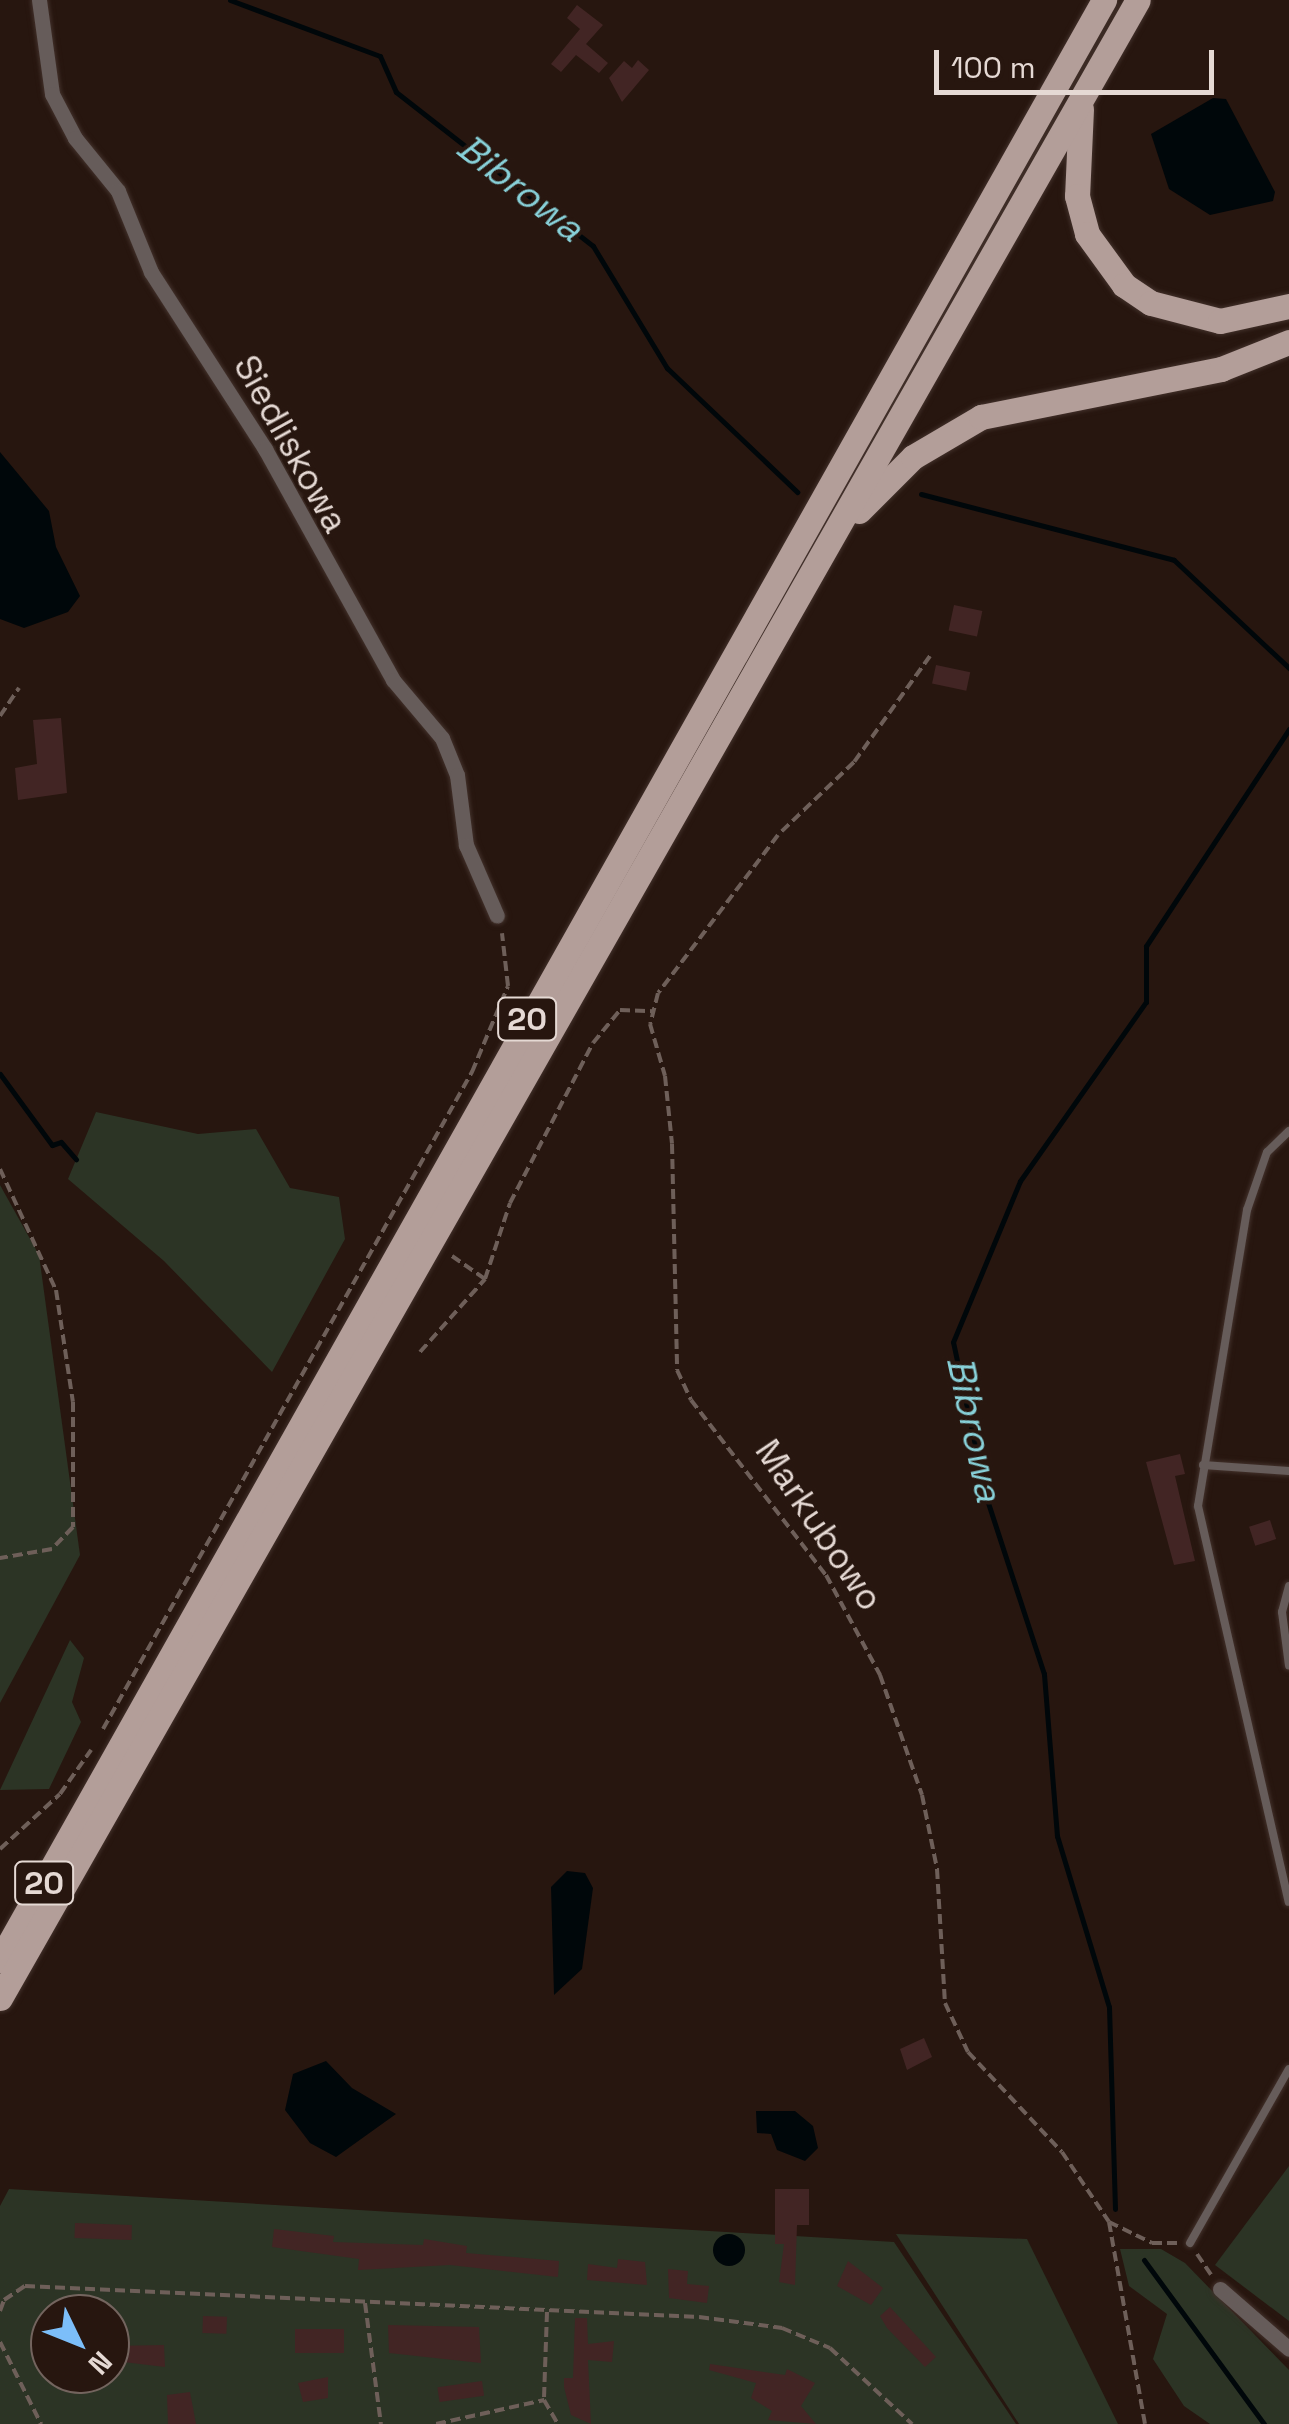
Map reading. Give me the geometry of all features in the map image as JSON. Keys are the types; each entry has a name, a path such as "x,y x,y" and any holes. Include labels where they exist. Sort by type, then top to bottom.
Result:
{"main road":[{"name":"20","path":"0,1960 1104,0"},
{"name":"20","path":"0,1998 1138,0"},
{"path":"1083,97 1077,196 1088,234 1124,284 1151,303 1220,321 1289,306"},
{"path":"806,588 877,489 962,425 1035,401 1221,369 1289,342"}],"street":[{"name":"Siedliskowa","path":"39,0 52,94 75,138 118,191 152,272 265,449 392,680 442,738 457,775 466,845 497,916"},
{"path":"1220,2288 1289,2349"}],"lane":[{"path":"1289,1131 1266,1152 1247,1210 1198,1506 1289,1903"},
{"path":"1203,1465 1289,1471"},
{"path":"1289,1586 1282,1640 1289,1666"},
{"path":"1190,2243 1289,2069"}],"path":[{"path":"420,1352 485,1279 510,1203 593,1043 620,1010 653,1011 658,993 778,835 854,762 930,656"},
{"path":"0,716 19,688"},
{"path":"0,1849 60,1794 91,1750 472,1072 508,986 497,916"},
{"name":"Markubowo","path":"653,1011 650,1024 665,1076 672,1144 677,1370 691,1400 826,1575 880,1675 922,1795 937,1870 946,2003 968,2052 1062,2152 1109,2222"},
{"path":"0,1169 56,1290 72,1402 74,1528 52,1549 0,1558"},
{"path":"452,1256 485,1279"},
{"path":"1109,2222 1152,2243 1190,2243 1220,2288"},
{"path":"1109,2222 1146,2424"},
{"path":"0,2311 4,2300 26,2286 698,2317 782,2328 830,2348 912,2424"},
{"path":"365,2303 381,2424"},
{"path":"547,2311 544,2400 558,2424"},
{"path":"0,2342 40,2424"},
{"path":"436,2424 544,2400"}],"green space":[{"path":"96,1112 198,1134 256,1129 290,1188 339,1197 345,1239 272,1372 164,1261 68,1179"},
{"path":"0,1185 39,1255 80,1555 0,1703"},
{"path":"70,1640 84,1658 72,1702 81,1722 49,1789 0,1790"},
{"path":"1289,2166 1289,2321 1215,2265"},
{"path":"9,2189 894,2242 1016,2424 0,2424 0,2206"},
{"path":"896,2234 1027,2239 1118,2424 1019,2424"},
{"path":"1120,2249 1161,2249 1185,2263 1289,2370 1289,2424 1210,2424 1184,2406 1153,2359 1167,2314 1129,2286"}],"shaded area":[{"path":"1213,98 1226,99 1275,192 1273,201 1210,215 1169,189 1151,134"},
{"path":"0,452 49,511 56,547 80,596 68,612 24,628 0,619"},
{"path":"567,1871 585,1873 593,1888 582,1969 554,1995 551,1887"},
{"path":"326,2061 352,2088 396,2114 336,2157 310,2143 285,2110 293,2074"},
{"path":"756,2111 795,2111 813,2126 818,2148 805,2161 777,2150 771,2134 757,2133"},
{"path":"729,2234 740,2239 745,2250 740,2261 729,2266 718,2261 713,2250 718,2239"}],"building":[{"path":"577,5 603,25 586,44 608,63 599,73 576,55 561,72 551,64 580,29 567,18"},
{"path":"638,60 649,70 622,102 609,78 624,61 632,68"},
{"path":"954,605 982,611 977,636 949,630"},
{"path":"936,665 970,672 966,691 932,684"},
{"path":"61,718 67,793 18,800 15,768 37,764 33,720"},
{"path":"1180,1454 1185,1474 1175,1476 1195,1561 1174,1565 1146,1462"},
{"path":"1270,1520 1276,1539 1255,1546 1249,1527"},
{"path":"924,2038 932,2057 907,2070 900,2049"},
{"path":"775,2189 809,2189 809,2225 797,2225 795,2285 779,2282 784,2244 775,2244"},
{"path":"75,2223 132,2225 131,2240 74,2238"},
{"path":"274,2229 334,2236 333,2242 423,2245 424,2239 467,2246 466,2253 559,2261 558,2277 450,2265 358,2270 359,2259 272,2247"},
{"path":"618,2259 645,2262 647,2285 587,2280 588,2264 617,2268"},
{"path":"848,2261 883,2288 871,2305 837,2286"},
{"path":"668,2269 688,2271 687,2284 709,2286 707,2303 669,2298"},
{"path":"890,2307 936,2357 925,2367 880,2316"},
{"path":"203,2316 227,2317 226,2334 202,2333"},
{"path":"575,2318 587,2318 588,2344 614,2341 612,2362 588,2360 591,2424 571,2415 564,2387 564,2378 573,2378"},
{"path":"388,2325 479,2327 481,2363 389,2353"},
{"path":"295,2329 344,2329 344,2353 295,2353"},
{"path":"164,2345 165,2367 130,2363 130,2346"},
{"path":"710,2364 785,2375 787,2369 815,2383 801,2406 816,2424 768,2420 772,2411 751,2398 756,2383 709,2370"},
{"path":"328,2377 328,2398 303,2402 298,2383"},
{"path":"482,2381 484,2396 440,2402 437,2387"},
{"path":"190,2392 196,2424 168,2424 167,2395"}],"waterway":[{"name":"Bibrowa","path":"230,0 380,56 396,92 593,246 667,368 797,492"},
{"name":"Bibrowa","path":"921,494 1174,560 1289,668"},
{"name":"Bibrowa","path":"1115,2209 1109,2007 1057,1836 1044,1674 986,1497 953,1342 1020,1181 1146,1002 1146,946 1289,729"},
{"path":"0,1074 52,1145 61,1142 76,1159"},
{"name":"Bibrowa","path":"1144,2260 1264,2424"}]}
